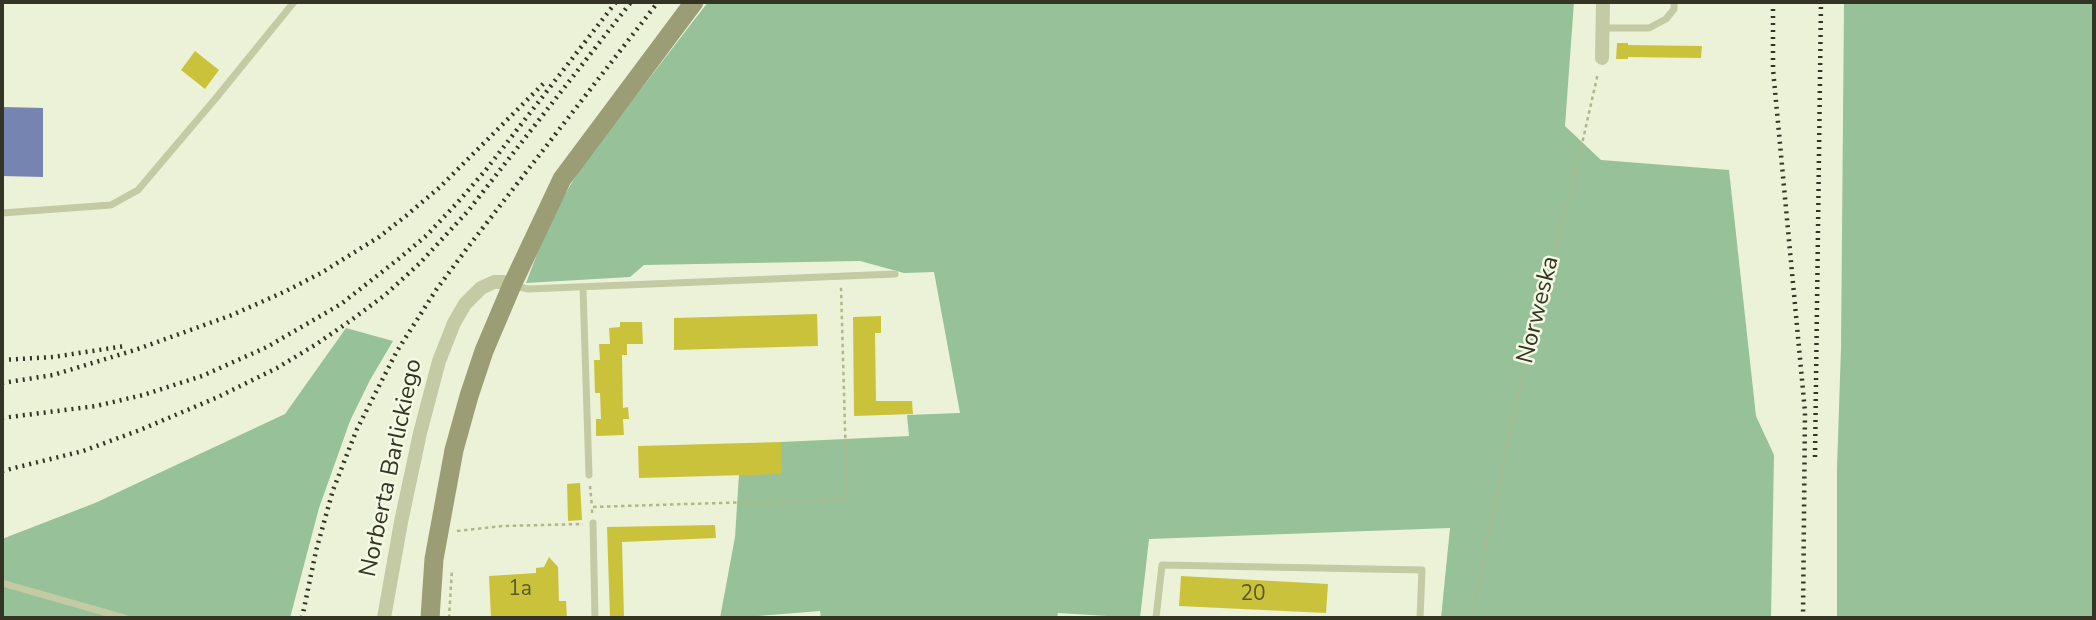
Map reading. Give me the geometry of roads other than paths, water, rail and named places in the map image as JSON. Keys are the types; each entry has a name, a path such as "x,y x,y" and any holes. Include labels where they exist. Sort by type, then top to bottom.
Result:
{"street":[{"path":"430,618 434,559 454,450 484,351 512,285 562,179 694,2"},
{"path":"1602,58 1603,2"},
{"name":"Norberta Barlickiego","path":"384,618 417,446 444,348 465,304 481,288 494,282 512,285"}],"lane":[{"path":"2,213 111,205 138,190 294,2"},
{"path":"1602,28 1649,28 1666,19 1674,9 1674,2"},
{"path":"512,285 528,289 583,288 895,274"},
{"path":"583,288 589,475"},
{"path":"593,523 595,618"},
{"path":"1156,618 1163,565 1422,570 1420,618"},
{"path":"2,583 125,618"}],"water":[{"path":"2,107 43,108 43,177 2,176"}],"railway":[{"path":"2,418 96,406 143,395 202,376 267,347 341,304 427,235 457,203 485,171 616,2"},
{"path":"2,471 83,451 218,397 277,368 315,345 385,295 420,263 468,211 631,2"},
{"path":"302,618 316,551 333,490 357,429 397,351 436,290 468,247 658,2"},
{"path":"1773,2 1773,69 1805,412 1803,618"},
{"path":"1815,457 1821,2"},
{"path":"2,383 53,375 135,350 232,315 321,273 379,237 440,187 544,83"},
{"path":"2,360 53,357 125,346"}]}
